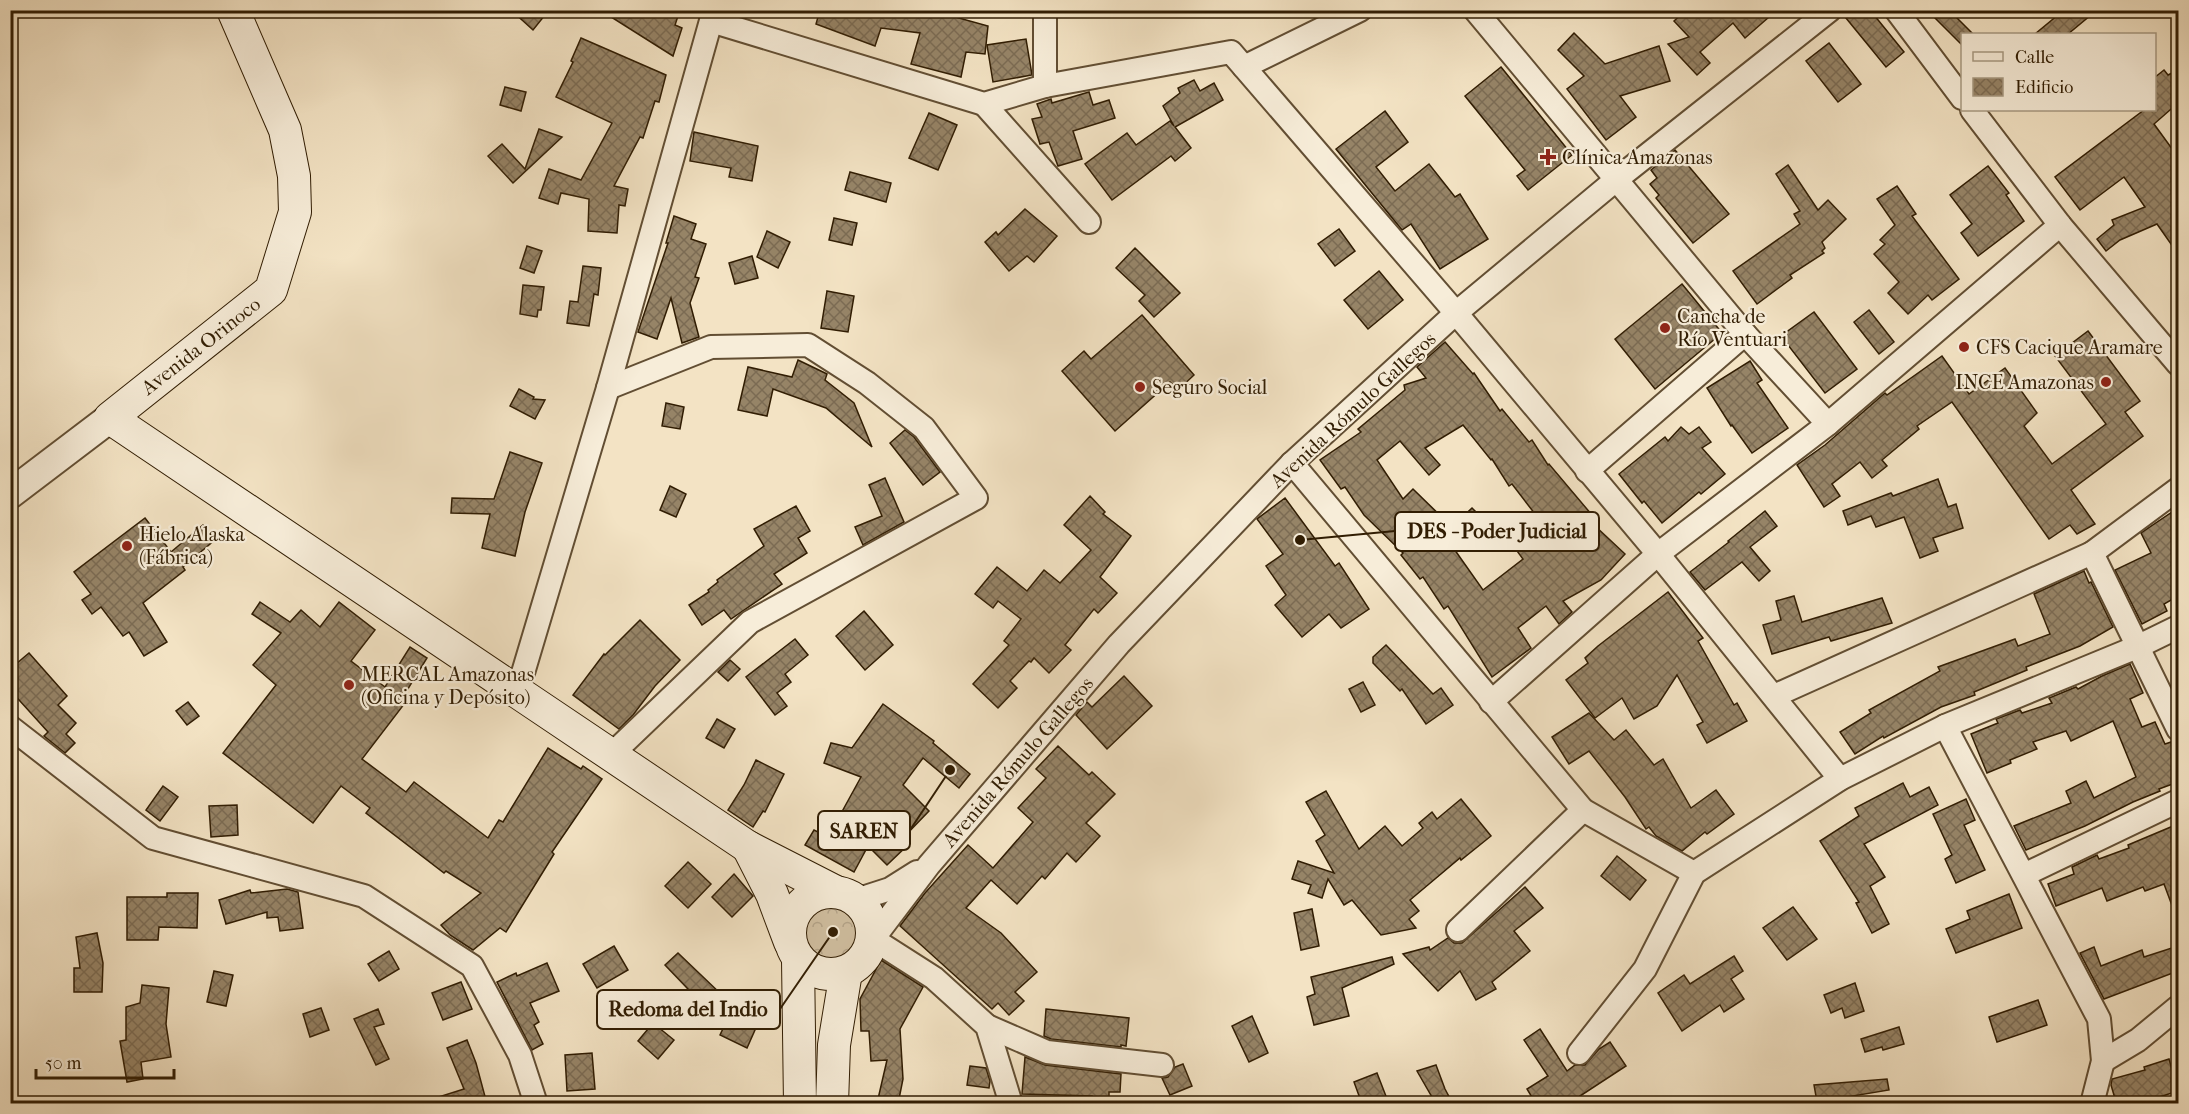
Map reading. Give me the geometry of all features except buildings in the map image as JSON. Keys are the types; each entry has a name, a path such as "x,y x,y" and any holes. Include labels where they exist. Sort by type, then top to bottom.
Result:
{"main road":[{"name":"Avenida Orinoco","path":"110,418 271,290 295,212 294,176 285,130 233,10"},
{"path":"110,418 748,847 845,896 870,917 873,939 864,959 846,972 829,975 812,971 795,953 772,894 748,847"},
{"path":"800,1104 795,953 789,933 792,919 798,907 808,898 820,892 845,896"},
{"path":"832,1104 834,1045 846,972"}],"street":[{"path":"1045,10 1046,86"},
{"path":"1244,67 1360,10"},
{"path":"1475,10 1745,334 1828,424"},
{"name":"Avenida Rómulo Gallegos","path":"873,939 929,865 1119,644 1292,463 1456,313 1617,179 1830,10"},
{"path":"1896,10 1961,97"},
{"path":"517,693 608,388 713,16 984,104 1089,222"},
{"path":"984,104 1046,86 1231,52 1456,313 1658,554 1840,779"},
{"path":"1973,111 2060,225 2178,364"},
{"path":"1491,702 1658,554 1828,424 2060,225"},
{"path":"1587,471 1745,334"},
{"path":"608,388 711,347 808,345 867,383 924,428 976,498 750,622 611,755"},
{"name":"Avenida Orinoco","path":"10,494 110,418"},
{"path":"1292,463 1582,810 1694,873"},
{"path":"1774,696 2092,553 2178,489"},
{"path":"2092,553 2178,729"},
{"path":"1579,1053 1645,969 1694,873 1840,779 1946,726 2136,647 2178,627"},
{"path":"1946,726 2098,1019 2103,1061 2092,1104"},
{"path":"10,727 153,838 364,896 472,966 520,1055 536,1104"},
{"path":"2024,875 2178,801"},
{"path":"1458,930 1582,810"},
{"name":"Avenida Rómulo Gallegos","path":"845,896 890,889 929,865"},
{"path":"873,939 934,978 987,1026 1047,1052 1162,1065"},
{"path":"2103,1061 2138,1041 2178,1007"},
{"path":"987,1026 1011,1104"}],"green space":[{"path":"827,901 839,901 855,910 862,920 864,932 862,944 855,954 839,963 827,963 816,958 807,949 802,938 802,926 807,915 816,906"}],"place":[{"name":"Clínica Amazonas","path":"1548,157"},
{"name":"Cancha de Río Ventuari","path":"1665,328"},
{"name":"CFS Cacique Aramare","path":"1964,347"},
{"name":"INCE Amazonas","path":"2106,382"},
{"name":"Seguro Social","path":"1140,387"},
{"name":"DES - Poder Judicial","path":"1300,540"},
{"name":"Hielo Alaska (Fábrica)","path":"127,546"},
{"name":"MERCAL Amazonas (Oficina y Depósito)","path":"349,685"},
{"name":"SAREN","path":"950,770"},
{"name":"Redoma del Indio","path":"833,932"}]}
